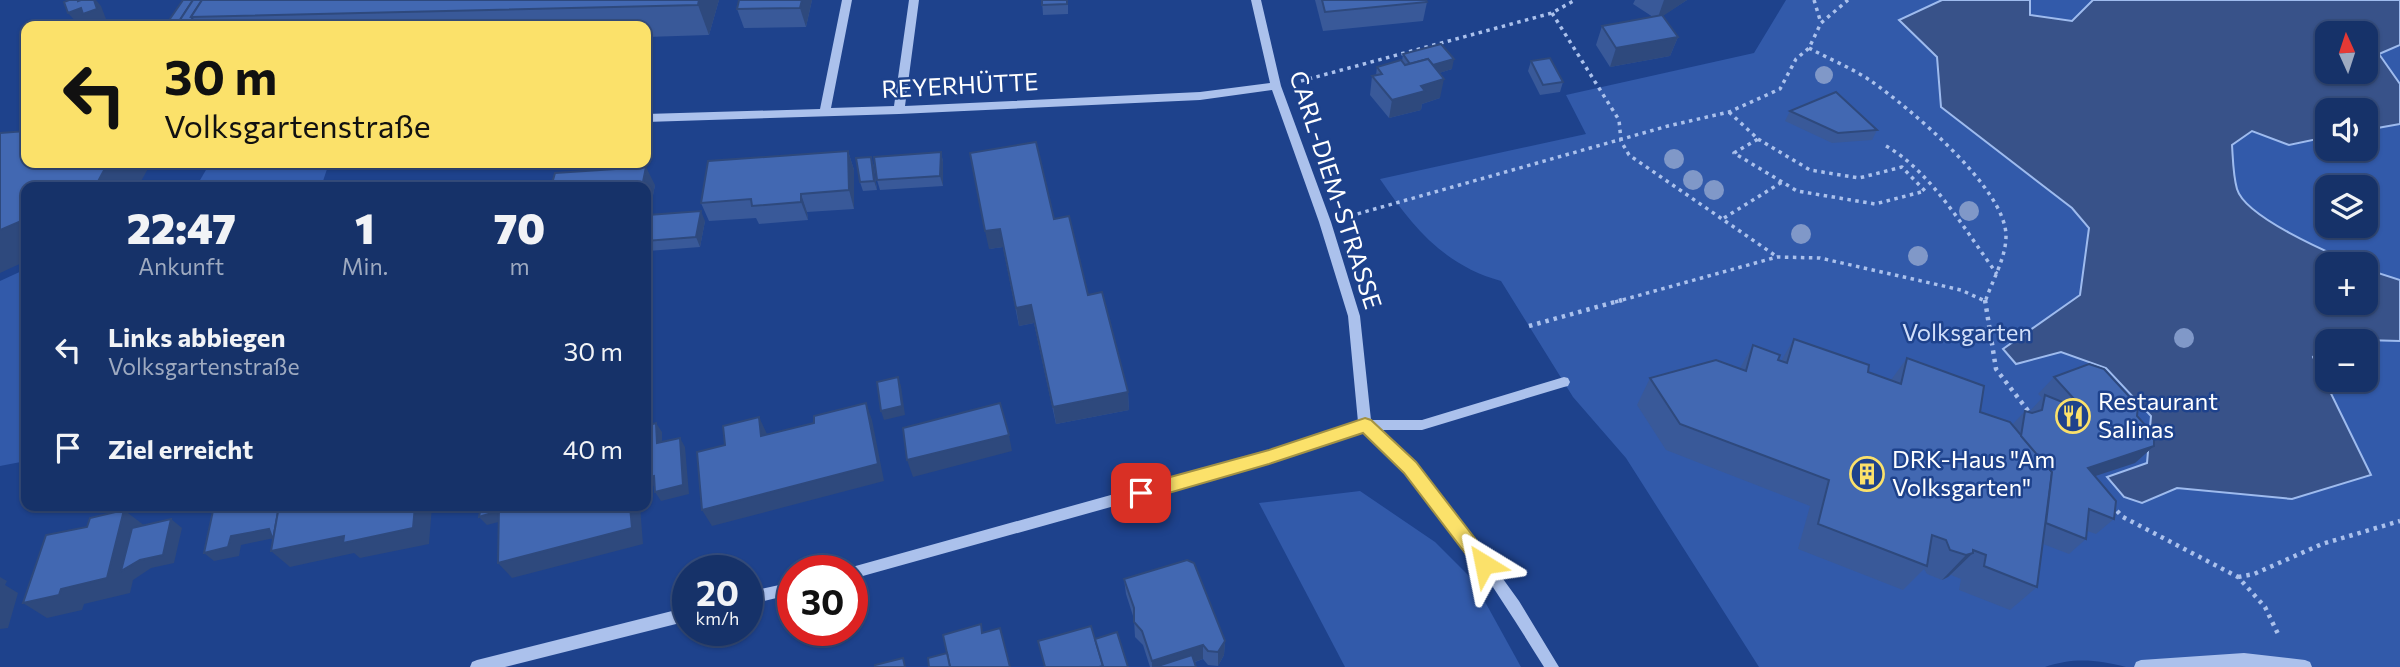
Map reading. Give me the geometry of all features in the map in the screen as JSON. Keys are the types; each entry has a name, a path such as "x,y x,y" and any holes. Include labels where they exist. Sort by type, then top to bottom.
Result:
{"street":[{"path":"825,112 847,0"},
{"path":"899,110 914,0"},
{"name":"CARL-DIEM-STRASSE","path":"1256,0 1276,86 1325,222 1354,316 1365,425"},
{"name":"REYERHÜTTE","path":"651,118 1200,96 1276,86"},
{"path":"868,569 1269,457 1365,425 1422,425 1564,382"},
{"path":"1365,425 1410,468 1454,522 1514,606 1552,667"},
{"path":"477,667 672,618"},
{"path":"2141,667 2244,660 2299,666"}],"path":[{"path":"1276,86 1321,77 1552,13 1575,0"},
{"path":"1814,0 1821,23"},
{"path":"1325,222 1668,126 1729,112 1780,89 1796,59 1809,48 1821,23 1849,0"},
{"path":"1552,13 1619,120 1621,141 1629,155 1777,257"},
{"path":"1809,48 1868,79 1902,104 1970,170 1996,202 2006,234 1997,275 1985,301 1996,369 2029,412"},
{"path":"1729,112 1758,139 1810,170 1859,178 1912,167"},
{"path":"1758,139 1734,153 1797,191 1875,204 1925,191 1904,169"},
{"path":"1886,146 1893,148 1912,167 1997,275"},
{"path":"1724,218 1782,183"},
{"path":"1529,326 1777,257 1820,258 1961,290 1985,301"},
{"path":"2104,498 2123,517 2238,577 2265,607 2299,666"},
{"path":"2238,577 2254,574 2322,544 2400,521"}],"green space":[{"name":"Volksgarten","path":"1786,0 2400,0 2400,667 2126,667 2086,661 2045,667 1759,667 1626,458 1573,397 1501,281 1462,265 1431,242 1404,213 1380,179 1586,134 1566,95 1754,53"},
{"path":"207,168 327,168 323,182 199,182"},
{"path":"21,271 21,462 0,466 0,281"},
{"path":"1360,491 1435,542 1473,580 1521,667 1345,667 1259,503"}],"shaded area":[{"path":"1942,0 2030,0 2030,15 2072,21 2093,0 2400,0 2400,45 2379,54 2400,84 2400,124 2378,128 2378,98 2315,98 2315,140 2289,145 2252,131 2232,145 2237,189 2243,200 2271,222 2327,252 2315,252 2315,315 2378,315 2378,273 2400,280 2400,341 2378,340 2378,329 2315,329 2315,392 2330,392 2371,475 2292,499 2177,488 2142,503 2124,497 2107,477 2147,463 2151,416 2106,368 2061,352 2016,364 2003,349 2080,295 2089,228 2072,208 1941,107 1937,57 1899,20"}],"building":[{"path":"94,0 97,9 83,14 81,8 68,13 64,2"},
{"path":"183,0 193,0 179,21 168,21"},
{"path":"193,0 202,0 191,17 194,21 179,21"},
{"path":"202,0 699,0 698,5 191,17"},
{"path":"739,0 802,0 800,8 737,9"},
{"path":"1042,0 1067,0 1067,4 1042,5"},
{"path":"1322,0 1426,0 1427,2 1325,12"},
{"path":"1662,15 1678,37 1616,48 1602,26"},
{"path":"1441,44 1454,59 1433,65 1428,59 1410,64 1403,54"},
{"path":"1550,58 1563,82 1543,85 1531,61"},
{"path":"1428,59 1444,79 1421,86 1425,91 1392,100 1372,76 1382,74 1377,67 1401,60 1405,65"},
{"path":"1836,92 1877,130 1838,133 1790,111"},
{"path":"21,131 21,168 105,168 98,182 21,182 21,221 0,230 0,133"},
{"path":"1036,142 1054,219 1069,216 1088,295 1102,292 1128,392 1053,407 1031,305 1016,308 1000,229 985,231 970,153"},
{"path":"848,151 849,190 801,194 801,202 752,206 751,199 701,203 708,161"},
{"path":"941,152 940,176 877,180 874,157"},
{"path":"871,157 874,181 860,182 856,158"},
{"path":"646,168 643,182 552,182 555,173"},
{"path":"701,211 696,237 651,241 651,215"},
{"name":"DRK-Haus \"Am Volksgarten\"","path":"1794,339 1869,365 1868,372 1901,384 1907,358 1984,386 1980,412 2010,422 2052,472 2037,587 1984,566 1986,555 1973,550 1973,553 1966,555 1950,550 1946,540 1932,535 1927,566 1818,524 1829,480 1680,424 1650,378 1716,360 1746,371 1753,345 1780,355 1778,360 1787,363"},
{"path":"2089,364 2104,369 2138,406 2137,416 2154,435 2154,446 2088,468 2116,501 2114,519 2089,509 2086,539 2046,523 2052,472 2021,436 2025,411 2032,413 2042,410 2045,395 2067,404 2075,400 2054,377"},
{"path":"898,377 902,406 881,411 877,382"},
{"path":"866,403 878,464 702,510 697,452 725,445 723,426 759,417 761,436 814,423 814,416"},
{"path":"1000,403 1009,435 907,460 903,428"},
{"path":"656,423 657,443 680,438 683,485 655,492 654,476 651,477 651,424"},
{"path":"124,511 107,578 61,589 59,595 23,603 46,535 87,527 90,518"},
{"path":"213,511 278,511 273,540 269,529 231,536 228,547 204,553"},
{"path":"278,511 415,511 413,528 343,543 344,536 271,551"},
{"path":"480,511 498,511 479,517"},
{"path":"499,511 630,511 632,528 498,563"},
{"path":"171,519 163,555 140,560 121,571 132,528"},
{"path":"1187,560 1194,563 1225,641 1218,652 1208,651 1203,645 1152,661 1142,631 1134,622 1134,608 1124,579"},
{"path":"981,624 982,633 1000,628 1010,667 950,667 943,635"},
{"path":"1091,626 1103,666 1045,667 1038,641"},
{"path":"1117,632 1128,667 1101,667 1103,666 1095,639"},
{"path":"947,653 950,667 929,667 928,658"},
{"path":"1192,655 1196,667 1155,667"},
{"path":"903,658 905,667 875,667 875,665"}],"place":[{"name":"Restaurant Salinas","path":"2073,416"},
{"name":"DRK-Haus \"Am Volksgarten\"","path":"1867,474"}],"route":[{"path":"1141,493 1269,457 1365,425 1410,468 1484,564"}]}
